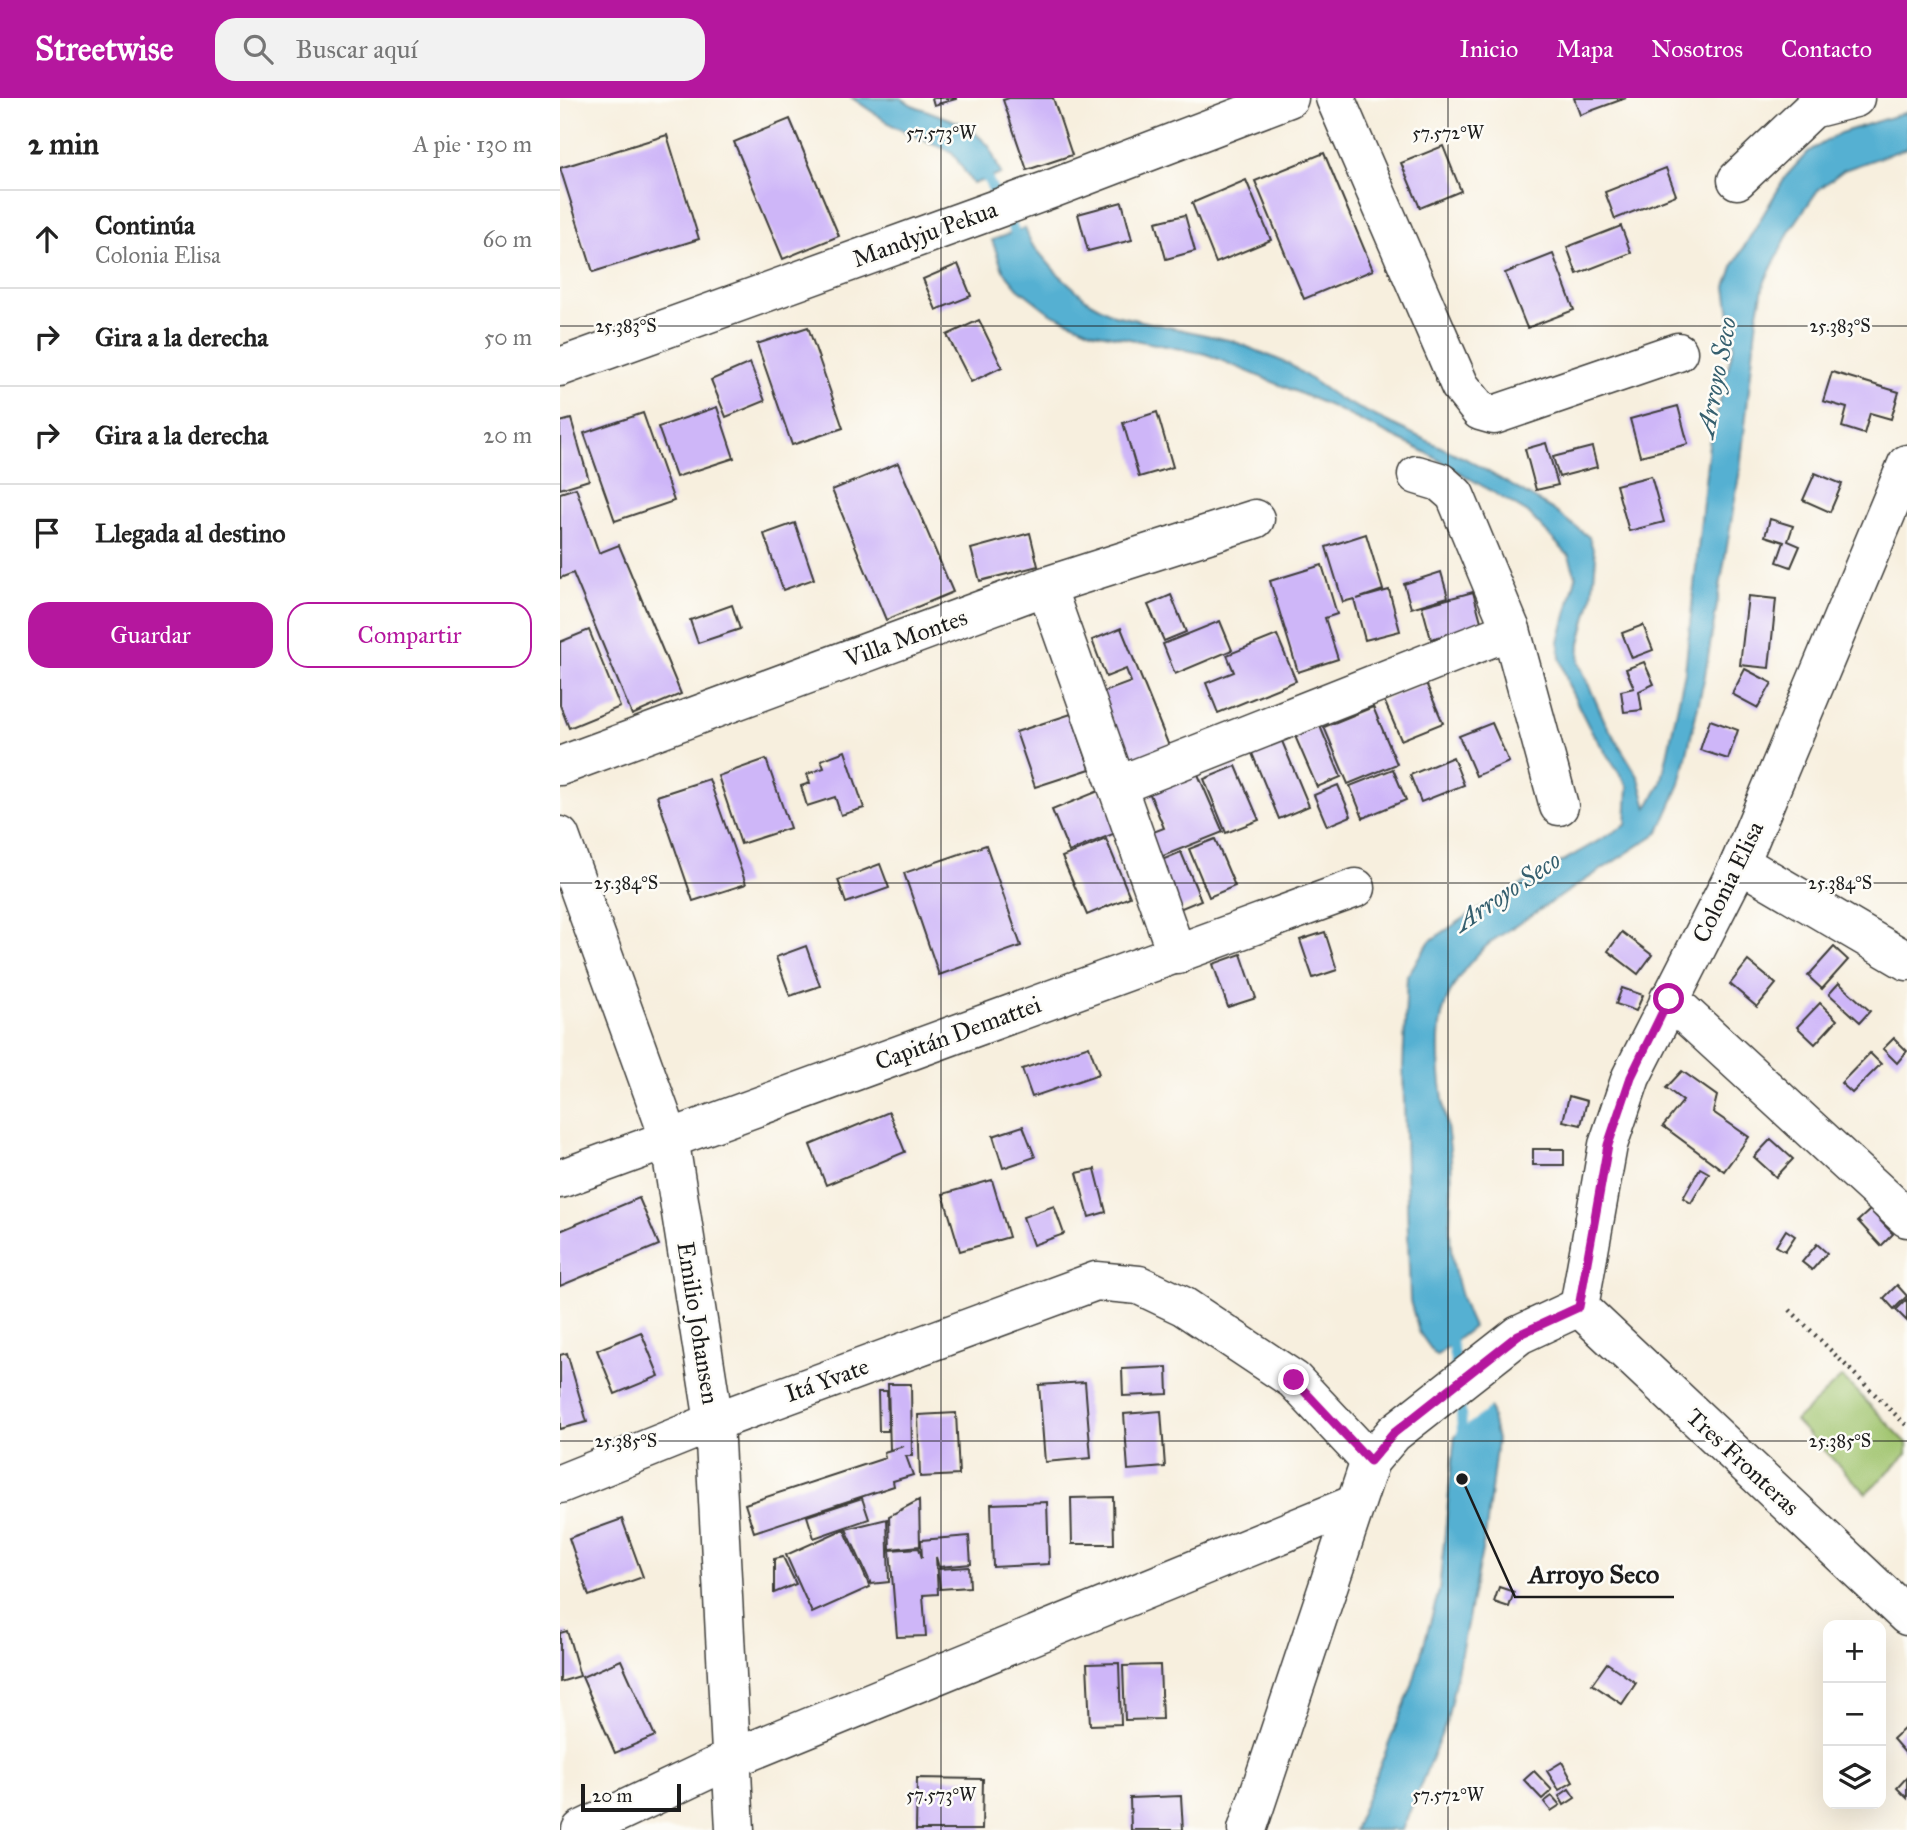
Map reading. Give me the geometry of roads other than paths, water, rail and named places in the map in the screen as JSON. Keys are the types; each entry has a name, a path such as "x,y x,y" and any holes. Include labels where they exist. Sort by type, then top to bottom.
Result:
{"street":[{"name":"Mandyju Pekua","path":"560,367 1054,188 1289,98"},
{"path":"1335,98 1460,386 1480,411 1494,415 1678,352"},
{"path":"1737,180 1812,109 1855,98"},
{"path":"1417,475 1440,482 1455,495 1511,630 1559,806"},
{"name":"Colonia Elisa","path":"1579,1307 1608,1145 1631,1077 1740,863 1905,475"},
{"name":"Villa Montes","path":"560,766 1046,586 1255,519"},
{"path":"1046,586 1177,955"},
{"path":"1116,786 1511,630"},
{"name":"Emilio Johansen","path":"560,836 669,1138 714,1422 729,1760 735,1830"},
{"path":"1740,863 1907,961"},
{"name":"Capitán Demattei","path":"560,1179 1356,888"},
{"path":"1669,999 1907,1218"},
{"name":"Itá Yvate","path":"560,1484 714,1422 1096,1281 1139,1285 1194,1314 1294,1380 1370,1461"},
{"path":"1247,1830 1370,1461 1394,1433 1518,1335 1579,1307"},
{"name":"Tres Fronteras","path":"1579,1307 1907,1616"},
{"path":"581,1830 729,1760 1355,1504"}],"water":[{"path":"852,98 901,98 912,105 968,126 989,146 1001,174 973,184 952,152 895,127"},
{"path":"1907,112 1907,148 1844,170 1818,190 1789,232 1764,283 1757,318 1740,470 1705,675 1680,784 1659,832 1492,941 1466,968 1446,1001 1440,1026 1439,1059 1451,1159 1450,1241 1456,1279 1473,1327 1436,1356 1419,1332 1410,1301 1403,1068 1407,976 1430,941 1470,914 1626,825 1628,787 1589,727 1569,687 1560,658 1559,642 1576,577 1569,556 1528,513 1425,452 1330,406 1206,354 1094,332 1050,313 1018,288 1003,270 992,240 1025,228 1031,243 1055,271 1087,300 1114,315 1233,341 1289,364 1339,399 1466,459 1552,509 1589,537 1596,558 1592,597 1580,643 1579,663 1605,722 1639,778 1647,808 1661,784 1685,672 1709,444 1734,344 1726,287 1734,264 1786,176 1808,152 1840,133"},
{"path":"1488,1399 1497,1440 1486,1531 1447,1721 1402,1830 1354,1830 1412,1686 1439,1591 1456,1424"}],"waterway":[{"path":"982,169 998,199"},
{"path":"1005,212 1020,243"},
{"name":"Arroyo Seco","path":"1450,1334 1457,1371"},
{"name":"Arroyo Seco","path":"1460,1392 1462,1433"}],"place":[{"name":"Arroyo Seco","path":"1462,1479"}]}
